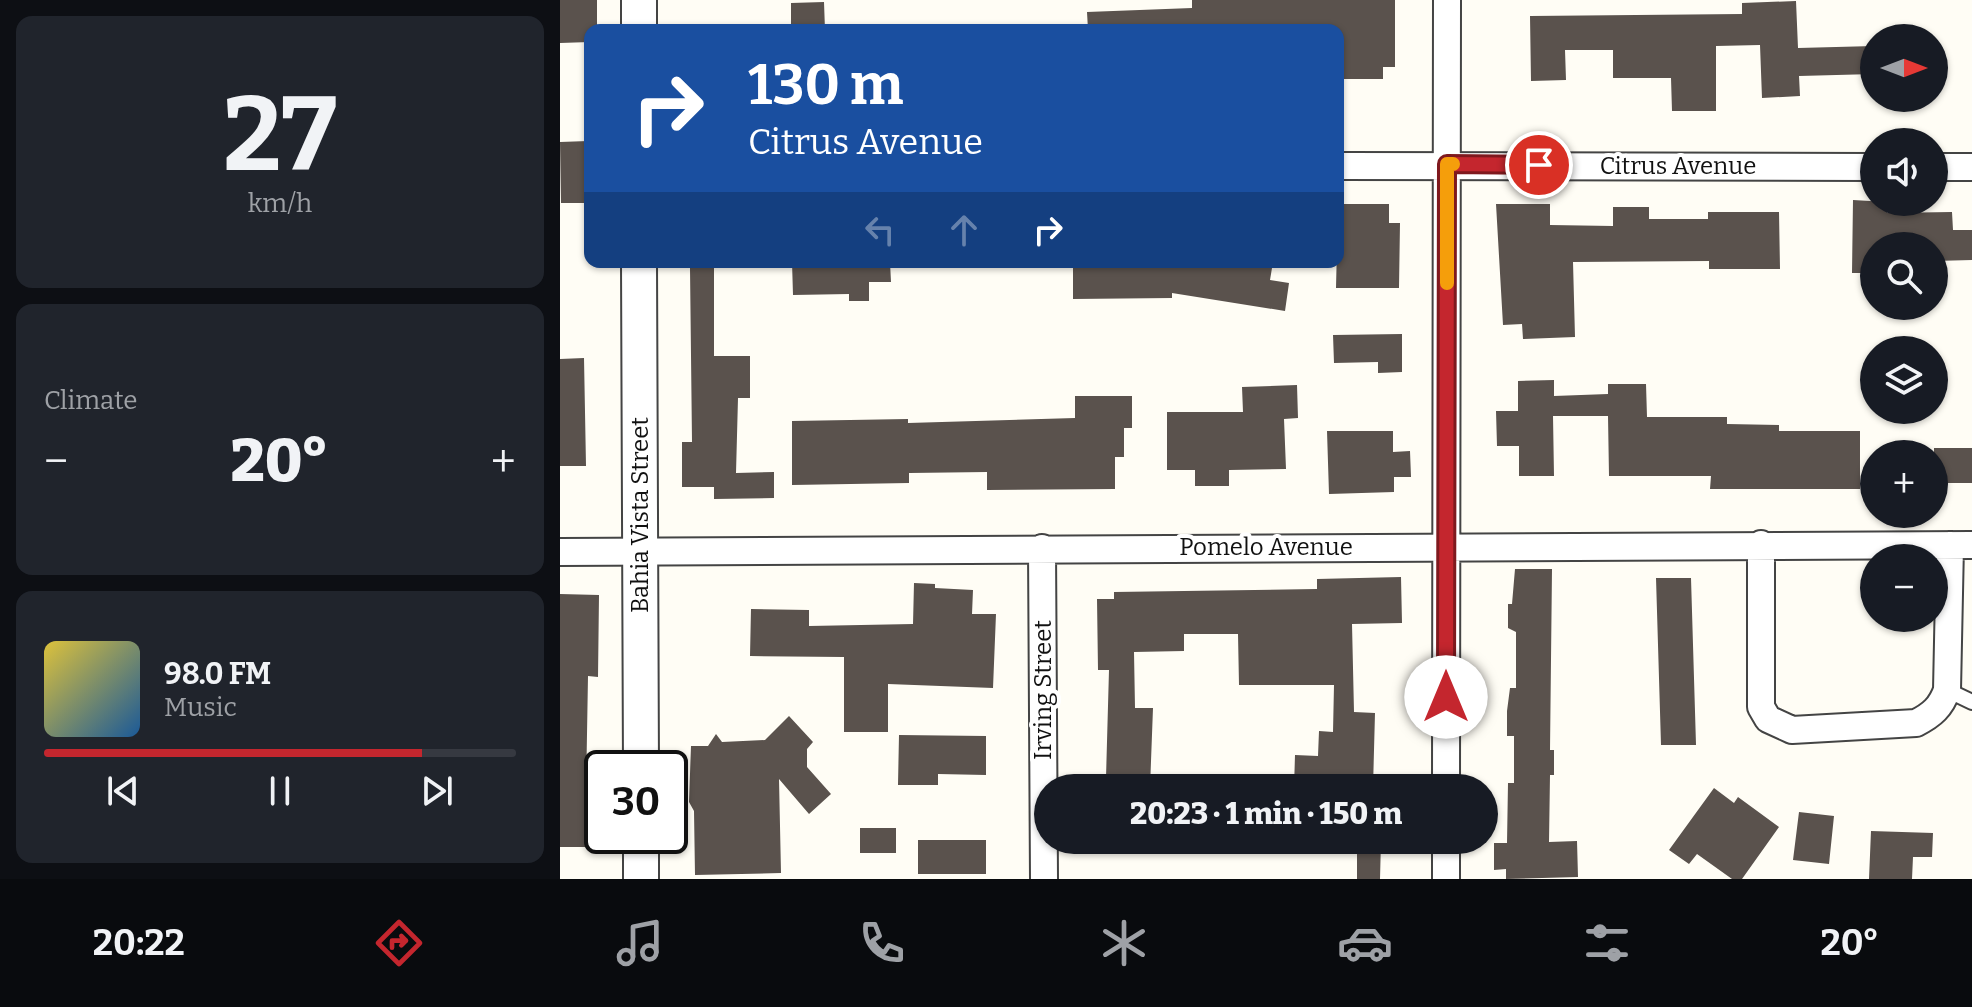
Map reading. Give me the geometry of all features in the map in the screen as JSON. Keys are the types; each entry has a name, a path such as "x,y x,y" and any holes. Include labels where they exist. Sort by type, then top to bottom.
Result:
{"street":[{"path":"639,0 639,24"},
{"path":"1446,774 1447,0"},
{"name":"Citrus Avenue","path":"1344,166 1860,167"},
{"path":"1948,167 1972,167"},
{"name":"Bahia Vista Street","path":"639,268 641,750"},
{"path":"1761,544 1759,693 1768,719 1792,730 1916,723 1942,704 1947,690 1961,545"},
{"name":"Pomelo Avenue","path":"560,552 1961,545"},
{"name":"Irving Street","path":"1042,548 1044,879"},
{"path":"641,854 641,879"},
{"path":"1446,854 1446,879"}],"lane":[{"path":"1947,690 1972,702"}],"building":[{"path":"560,0 597,0 597,24 584,24 584,42 560,43"},
{"path":"1192,0 1395,0 1395,67 1383,67 1383,79 1344,79 1344,24 1088,24 1087,12 1192,8"},
{"path":"1796,1 1798,48 1860,46 1860,74 1799,76 1800,96 1762,98 1760,45 1716,46 1716,111 1672,111 1671,78 1613,78 1613,50 1565,50 1566,80 1531,81 1530,16 1742,14 1742,3"},
{"path":"824,2 825,24 791,24 791,3"},
{"path":"584,141 584,203 561,203 560,142"},
{"path":"1853,200 1860,200 1860,216 1948,216 1948,212 1952,212 1953,230 1972,230 1972,260 1948,261 1948,232 1860,232 1860,273 1852,273"},
{"path":"1344,204 1389,204 1389,223 1400,223 1399,288 1336,288 1336,268 1344,268"},
{"path":"1496,204 1550,204 1550,225 1613,226 1613,207 1649,207 1649,219 1708,219 1708,212 1779,212 1780,269 1709,269 1709,261 1573,262 1575,337 1523,339 1522,324 1503,325"},
{"path":"690,268 714,268 714,356 750,356 750,398 738,398 736,473 774,472 774,498 714,499 714,487 682,487 682,442 692,442"},
{"path":"792,268 890,268 891,282 869,282 869,301 849,301 849,294 793,295"},
{"path":"1073,268 1272,268 1270,280 1289,283 1285,311 1172,293 1172,298 1073,299"},
{"path":"1402,334 1402,372 1378,373 1378,362 1334,363 1333,335"},
{"path":"584,358 586,466 560,466 560,359"},
{"path":"1554,380 1554,396 1608,394 1608,384 1646,384 1647,417 1727,417 1727,424 1779,425 1779,431 1860,431 1860,489 1710,489 1711,476 1609,476 1608,416 1553,416 1554,476 1519,476 1519,446 1497,446 1496,411 1518,411 1518,381"},
{"path":"1297,385 1298,418 1284,419 1286,469 1229,470 1229,486 1195,486 1195,470 1167,470 1167,412 1243,412 1242,387"},
{"path":"1075,396 1132,396 1132,428 1124,428 1124,457 1115,457 1115,489 987,490 987,472 909,473 909,483 792,485 792,421 908,419 908,423 1075,418"},
{"path":"1327,431 1393,431 1393,452 1410,451 1411,477 1394,477 1394,492 1329,494"},
{"path":"1948,448 1972,448 1972,483 1948,483"},
{"path":"1515,569 1552,569 1550,750 1554,750 1554,775 1550,775 1549,842 1577,841 1578,877 1506,879 1506,869 1494,870 1498,843 1507,843 1508,783 1514,783 1514,736 1507,736 1510,688 1516,688 1516,632 1508,628 1508,604 1512,604"},
{"path":"1401,577 1402,623 1352,624 1354,712 1375,713 1373,774 1294,774 1295,755 1318,756 1319,731 1333,732 1334,685 1239,685 1238,634 1184,634 1184,651 1134,652 1135,708 1153,708 1151,774 1106,774 1109,670 1098,670 1097,599 1114,599 1114,592 1317,589 1317,579"},
{"path":"1656,578 1691,578 1696,745 1661,745"},
{"path":"914,583 935,584 935,588 973,590 972,614 996,614 993,688 888,684 888,732 844,732 844,657 750,656 751,609 809,610 809,626 913,624"},
{"path":"560,594 599,595 598,677 588,676 584,847 560,847"},
{"path":"789,716 813,742 807,749 807,767 831,794 809,814 779,779 781,873 695,875 694,811 689,802 691,746 708,746 716,734 722,742 765,740"},
{"path":"899,735 986,736 986,775 938,774 938,785 898,785"},
{"path":"1714,788 1734,803 1738,797 1779,827 1742,879 1732,879 1697,854 1689,864 1669,850"},
{"path":"1799,812 1834,816 1829,864 1793,860"},
{"path":"860,828 896,828 896,853 860,853"},
{"path":"1871,831 1933,833 1932,857 1913,857 1912,879 1869,879"},
{"path":"918,840 986,840 986,874 918,874"},
{"path":"1357,854 1381,854 1380,879 1357,879"}],"slow traffic":[{"path":"1447,283 1447,164 1453,164"}],"route":[{"path":"1446,697 1447,164 1539,165"}]}
